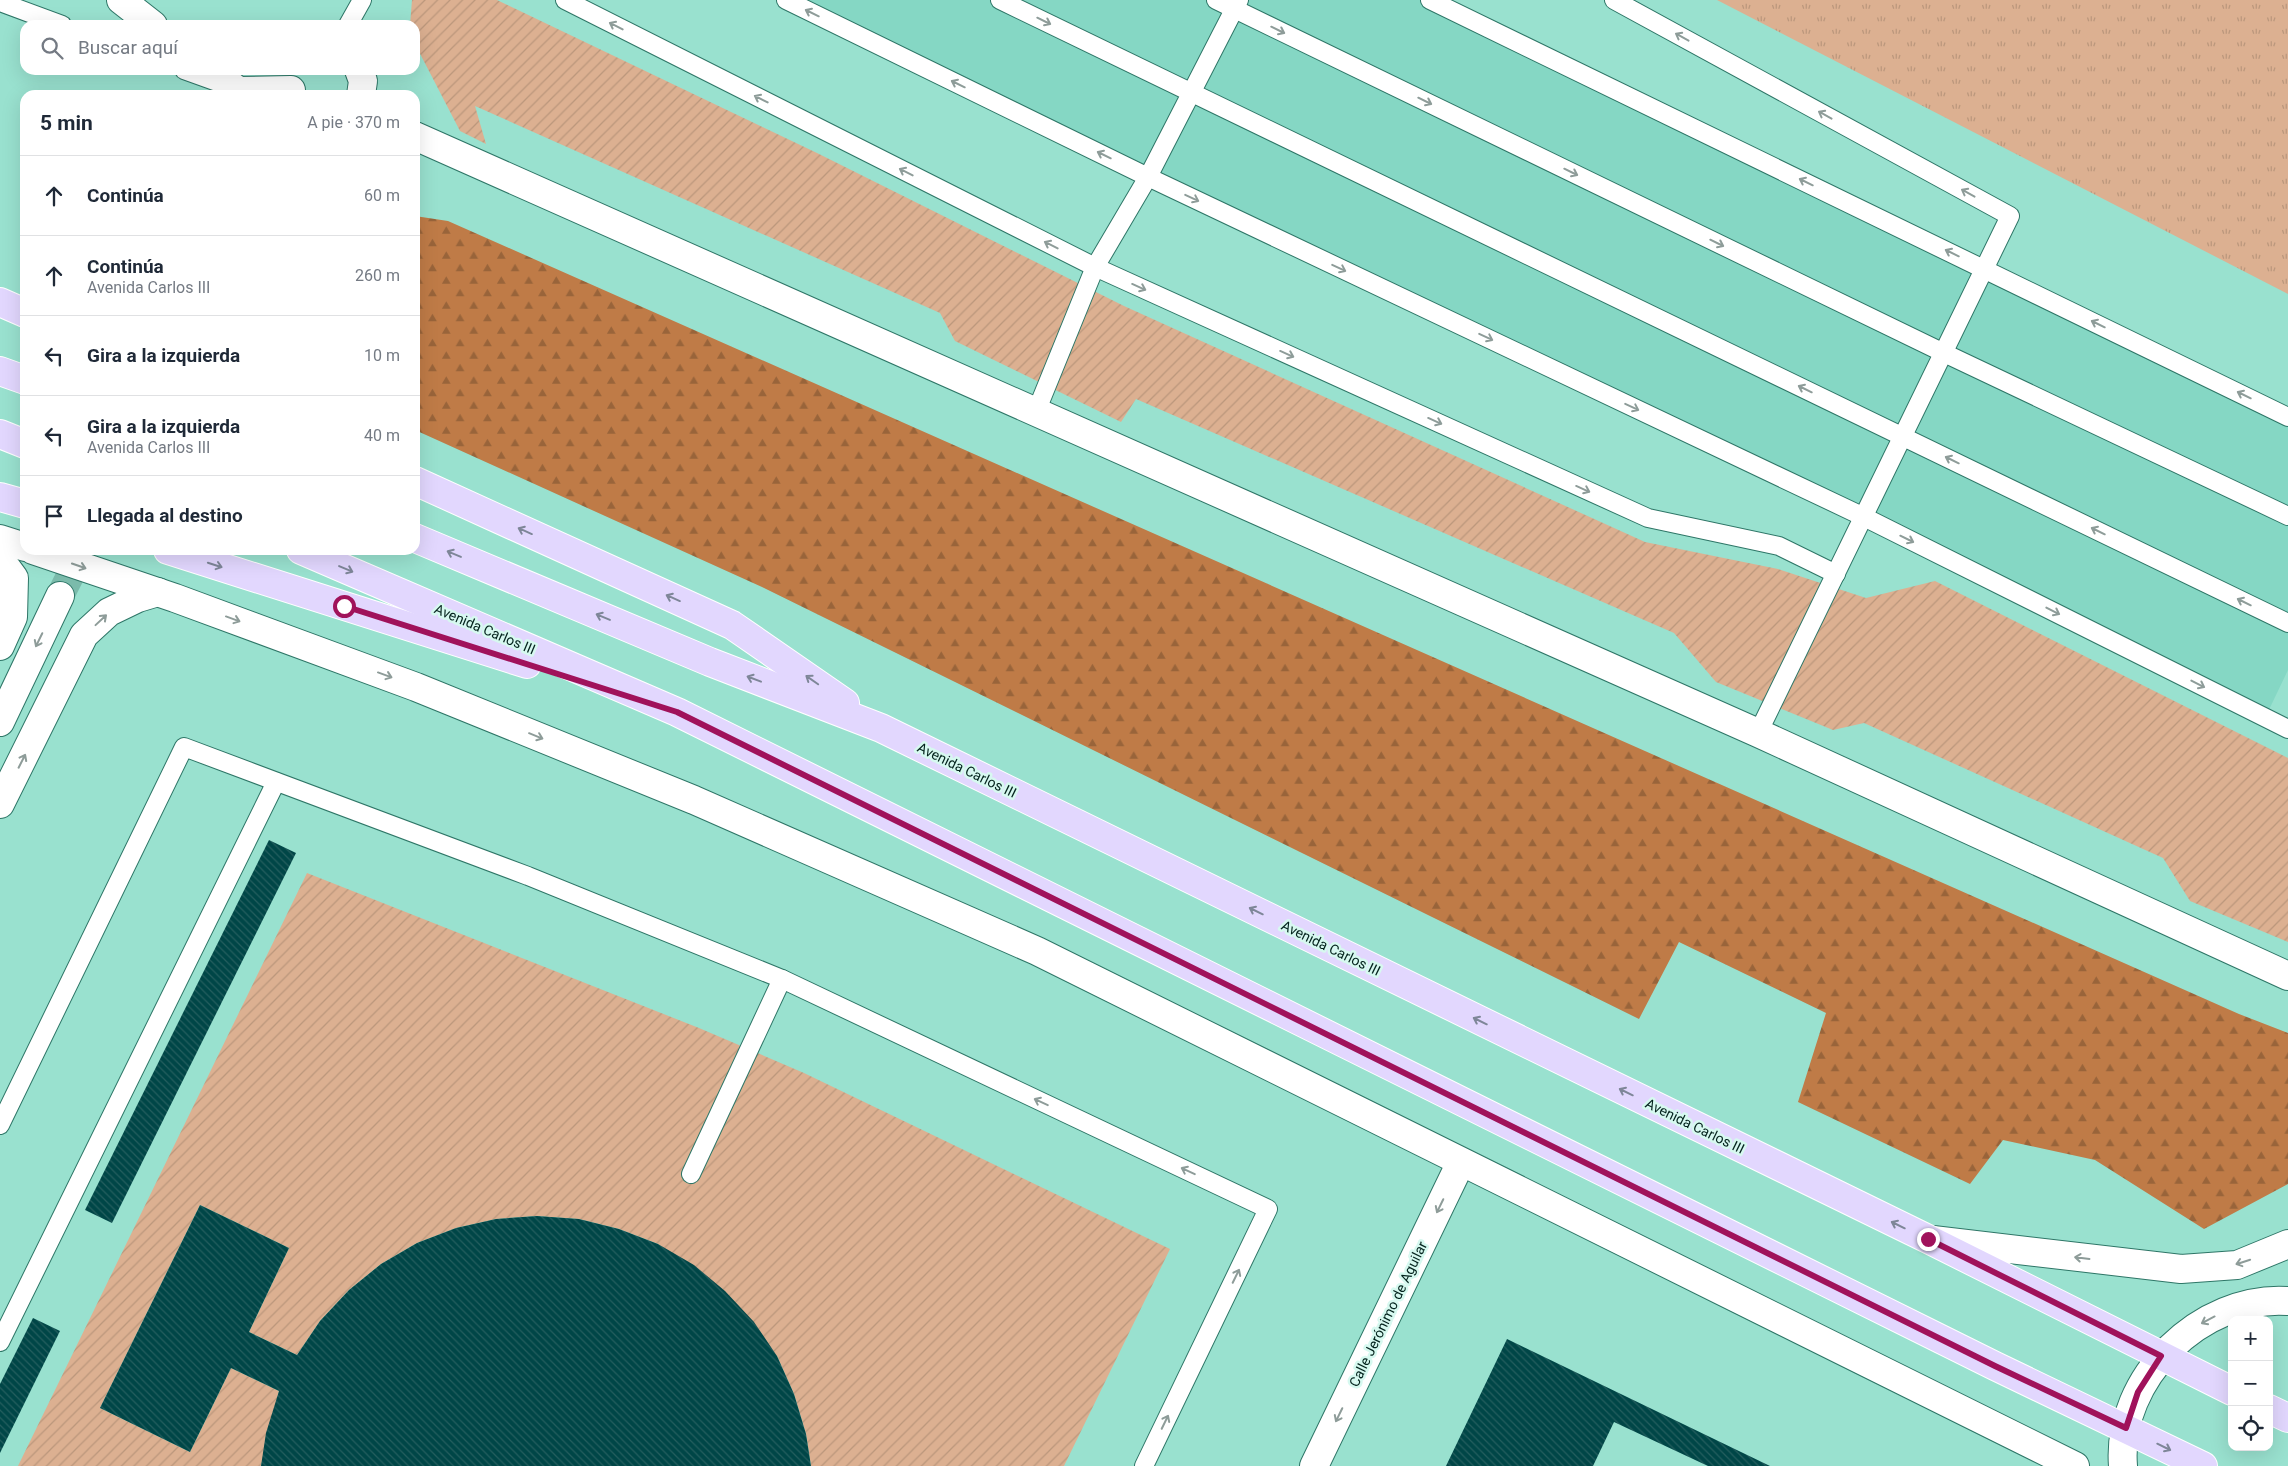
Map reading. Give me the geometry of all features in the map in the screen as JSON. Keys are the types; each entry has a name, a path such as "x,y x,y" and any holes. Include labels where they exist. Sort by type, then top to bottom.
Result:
{"main road":[{"path":"0,302 20,311"},
{"path":"0,371 20,378"},
{"path":"0,434 20,442"},
{"path":"420,483 732,625 881,728"},
{"path":"0,496 20,502"},
{"name":"Avenida Carlos III","path":"420,540 710,662 881,728 1928,1239 2228,1389"},
{"path":"184,555 677,712"},
{"name":"Avenida Carlos III","path":"313,555 677,712 1986,1362 2203,1466"},
{"path":"2273,1411 2288,1418"}],"street":[{"path":"120,0 146,20"},
{"path":"218,75 237,90"},
{"path":"361,75 362,90"},
{"path":"260,90 293,85"},
{"path":"420,138 1758,733 2288,976"},
{"path":"0,539 20,545"},
{"path":"48,555 158,592 416,687 712,808 1037,951 2076,1466"},
{"path":"0,559 14,578 13,617 0,646"},
{"path":"0,804 84,635 109,612 138,598 158,592"},
{"path":"0,722 60,596"},
{"name":"Calle Jerónimo de Aguilar","path":"1314,1466 1462,1162"},
{"path":"1928,1239 2181,1269 2238,1265 2288,1244"},
{"path":"2123,1466 2126,1428 2138,1392 2161,1356 2192,1328 2229,1309 2284,1295"}],"lane":[{"path":"351,20 361,0"},
{"path":"565,0 1095,267 1648,518 1779,546 1836,574"},
{"path":"786,0 1148,177 1864,517 2288,729"},
{"path":"1000,0 2288,623"},
{"path":"1216,0 1237,5 1944,353 2288,516"},
{"path":"1430,0 2288,416"},
{"path":"1614,0 2010,216 1758,733"},
{"path":"0,2 49,20"},
{"path":"1036,412 1095,267 1148,177 1237,5"},
{"path":"196,75 234,90"},
{"path":"0,1125 184,747 528,876 782,979 1268,1209 1144,1466"},
{"path":"0,1342 276,782"},
{"path":"691,1174 782,979"}],"shaded area":[{"path":"787,0 1424,0 2288,417 2288,670 2265,718"}],"green space":[{"path":"412,0 497,0 817,153 1124,306 1645,542 1778,569 1866,598 1935,581 2288,758 2288,942 2190,901 2163,858 1864,723 1833,730 1716,682 1674,633 1136,399 1121,422 955,341 940,313 475,106 486,144 460,131 420,54 420,20 410,20"},
{"path":"1717,0 2288,0 2288,294"},
{"path":"420,217 448,221 2239,1014 2288,1033 2288,1184 2204,1229 2095,1160 2003,1140 1970,1184 1798,1102 1826,1013 1679,942 1639,1019 762,587 420,432"},
{"path":"307,873 699,1028 804,1073 1170,1249 1064,1466 811,1466 806,1434 794,1394 777,1356 658,1244 619,1229 579,1219 537,1216 496,1219 456,1228 417,1243 381,1264 349,1290 320,1321 297,1355 249,1332 289,1248 200,1205 100,1408 190,1452 231,1368 279,1391 261,1466 18,1466"}],"building":[{"path":"269,840 296,853 112,1223 85,1210"},
{"path":"200,1205 289,1248 249,1332 297,1355 320,1321 349,1290 381,1264 417,1243 456,1228 496,1219 537,1216 579,1219 619,1229 658,1244 694,1265 725,1291 754,1322 777,1356 794,1394 806,1434 811,1466 261,1466 266,1433 279,1391 231,1368 190,1452 100,1408"},
{"path":"33,1318 60,1331 0,1453 0,1384"},
{"path":"1507,1339 1770,1466 1708,1466 1614,1422 1593,1466 1446,1466"}],"tunnel":[{"path":"60,596 80,555"}],"route":[{"path":"344,606 677,712 1995,1366 2126,1428 2138,1392 2161,1356 1928,1239"}]}
